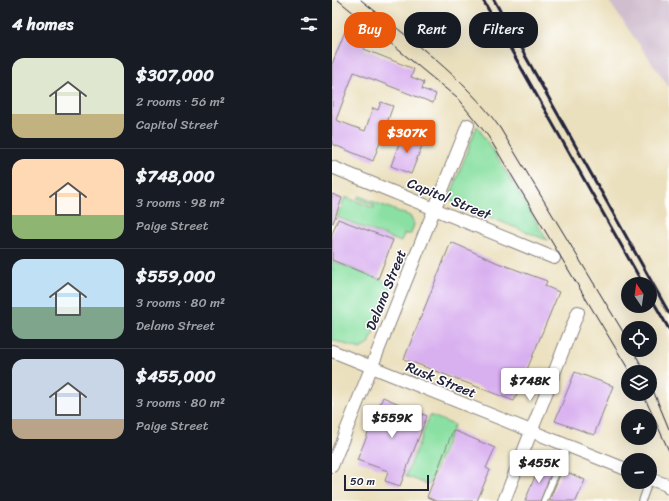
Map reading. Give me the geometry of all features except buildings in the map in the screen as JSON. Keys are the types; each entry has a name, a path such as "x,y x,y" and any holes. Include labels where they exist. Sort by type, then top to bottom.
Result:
{"street":[{"name":"Delano Street","path":"332,466 468,125"},
{"name":"Capitol Street","path":"332,167 554,258"},
{"path":"504,501 578,312"},
{"name":"Rusk Street","path":"332,351 371,368 621,467"},
{"path":"657,481 667,485 669,488"}],"lane":[{"path":"544,501 567,446"},
{"path":"642,501 646,489"}],"shaded area":[{"path":"608,0 669,0 669,87"}],"green space":[{"path":"477,126 547,240 456,204 451,200 451,194"},
{"path":"359,196 410,216 414,224 411,234 404,234 401,242 337,217 345,197 374,208 374,205 357,199"},
{"path":"332,261 392,284 369,344 360,349 332,340"},
{"path":"430,415 454,425 429,485 406,476"}],"tram line":[{"path":"338,0 457,98 488,136 626,365"},
{"path":"361,0 417,44 453,75 486,109 500,128 621,328"},
{"path":"637,357 641,365"},
{"path":"657,400 669,429"},
{"path":"646,401 669,451"}],"railway":[{"path":"483,0 639,277"},
{"path":"494,0 669,313"},
{"path":"657,308 669,329"}]}
